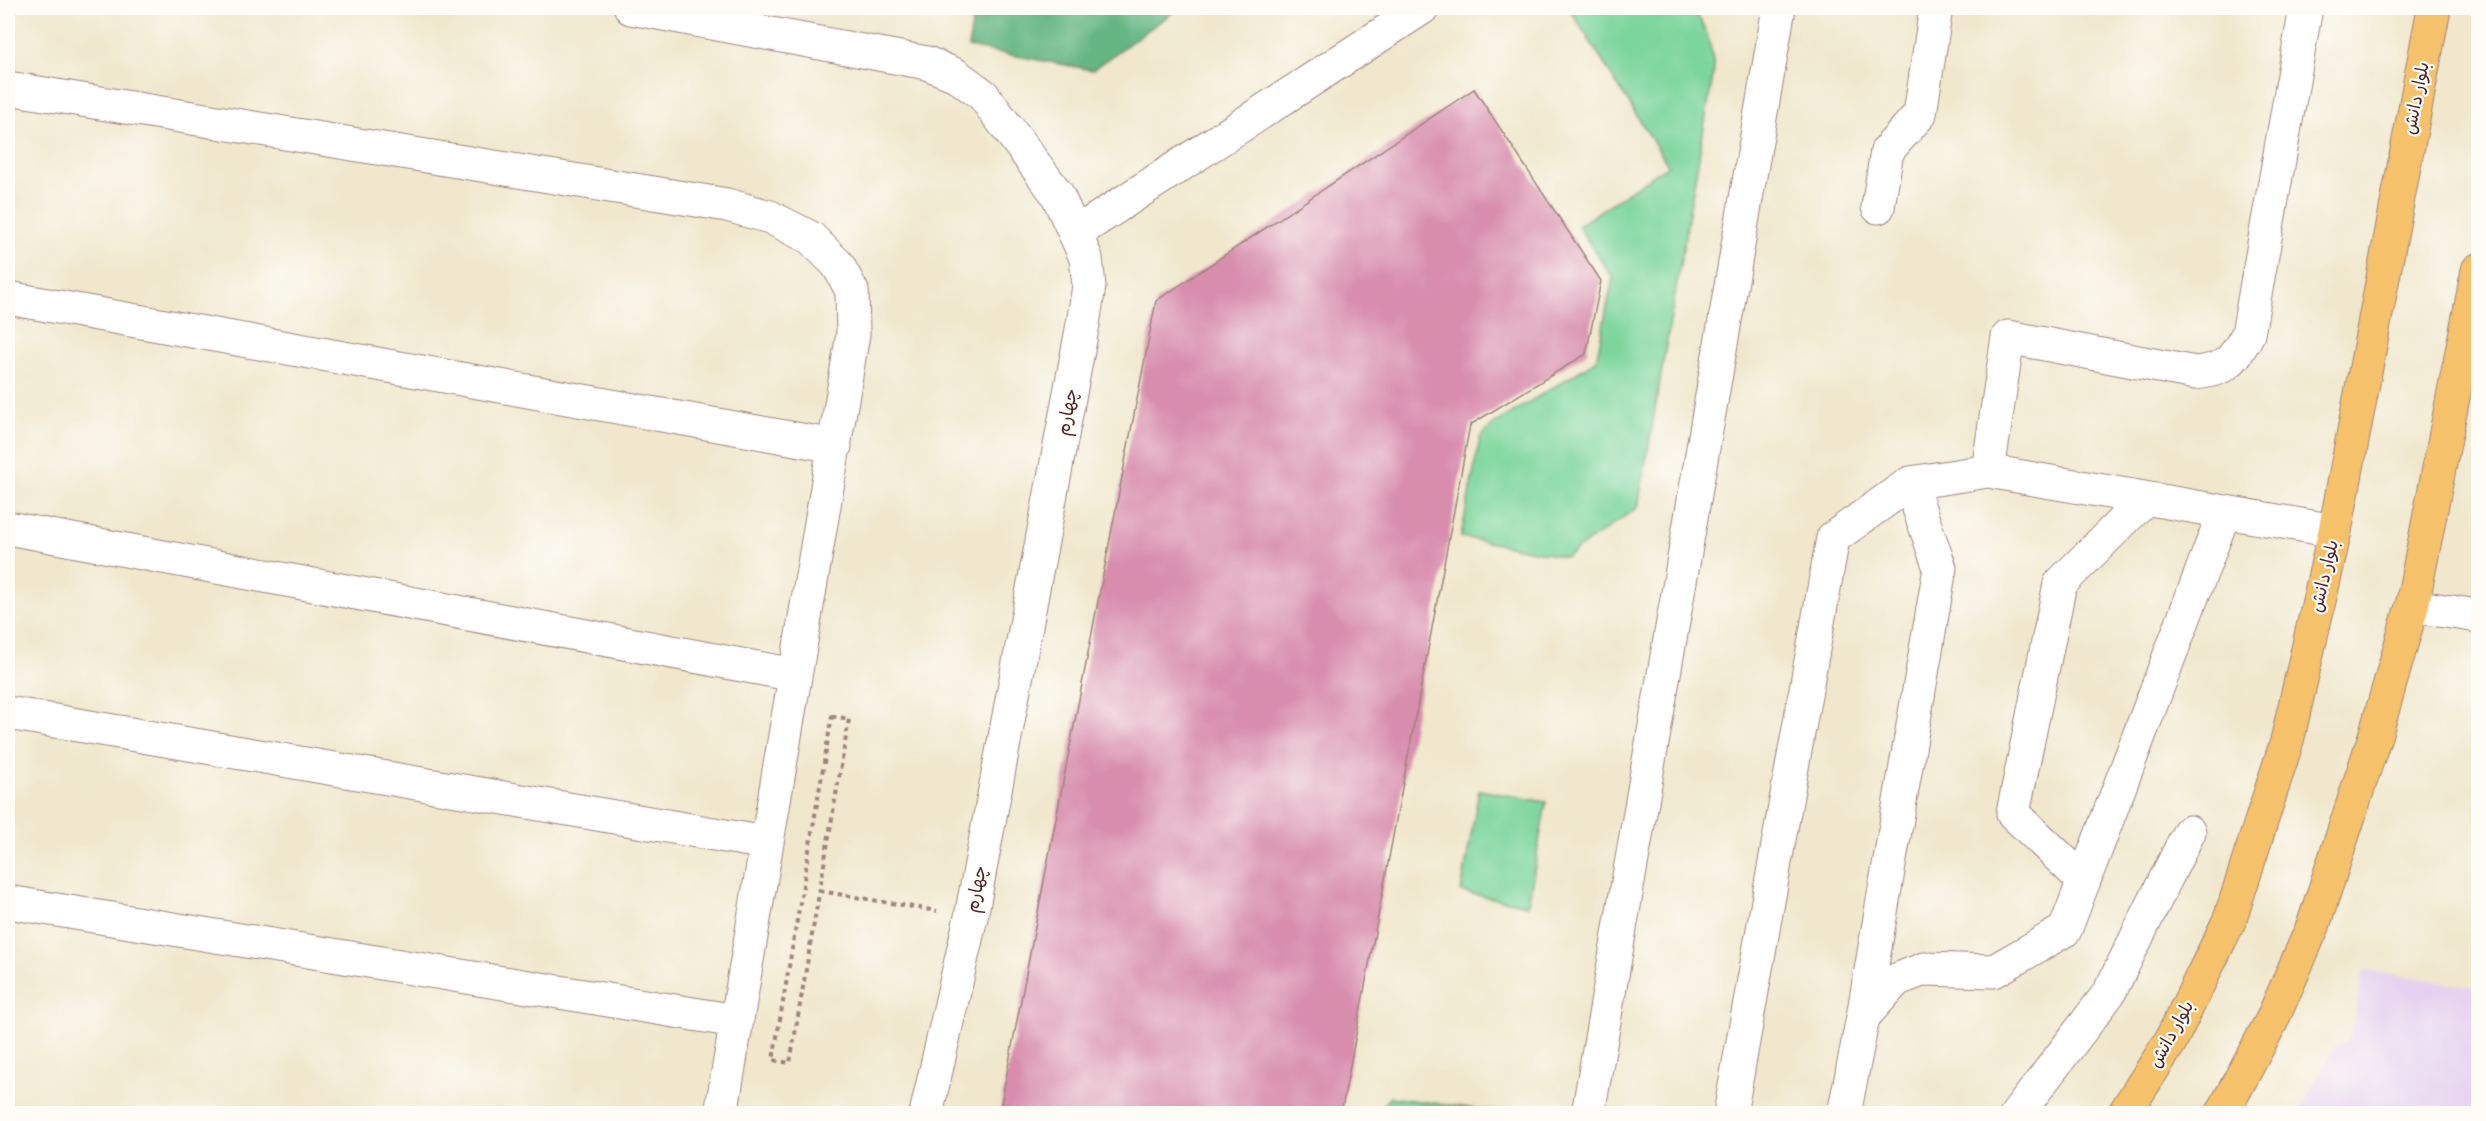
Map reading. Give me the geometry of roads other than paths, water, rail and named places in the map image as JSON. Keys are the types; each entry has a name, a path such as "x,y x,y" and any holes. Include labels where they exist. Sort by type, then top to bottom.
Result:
{"main road":[{"name":"بلوار دانش","path":"2124,1113 2170,1042 2230,919 2287,741 2335,531 2434,8"},
{"path":"2222,1113 2272,1020 2313,926 2372,747 2412,606 2478,270"}],"lane":[{"name":"چهارم","path":"631,8 927,63 956,75 983,95 1057,195 1086,258 1089,286 1083,324 971,917 926,1113"},
{"path":"1076,233 1422,8"},
{"path":"1588,1113 1779,8"},
{"path":"1878,207 1887,151 1920,114 1936,8"},
{"path":"1988,471 2008,337 2195,373 2223,368 2238,352 2248,334 2306,8"},
{"path":"8,88 727,205 770,218 810,238 838,265 852,291 853,334 721,1113"},
{"path":"8,298 835,446"},
{"path":"1730,1113 1833,538 1910,483 1988,471 2335,531"},
{"path":"1844,1113 1863,1017 1940,568 1910,483"},
{"path":"2084,881 2013,813 2060,584 2145,499"},
{"path":"1863,1017 1896,980 1924,969 1994,971 2065,930 2224,513"},
{"path":"8,528 795,675"},
{"path":"2412,606 2478,616"},
{"path":"8,712 766,843"},
{"path":"2018,1113 2109,993 2189,832"},
{"path":"8,902 736,1021"}]}
